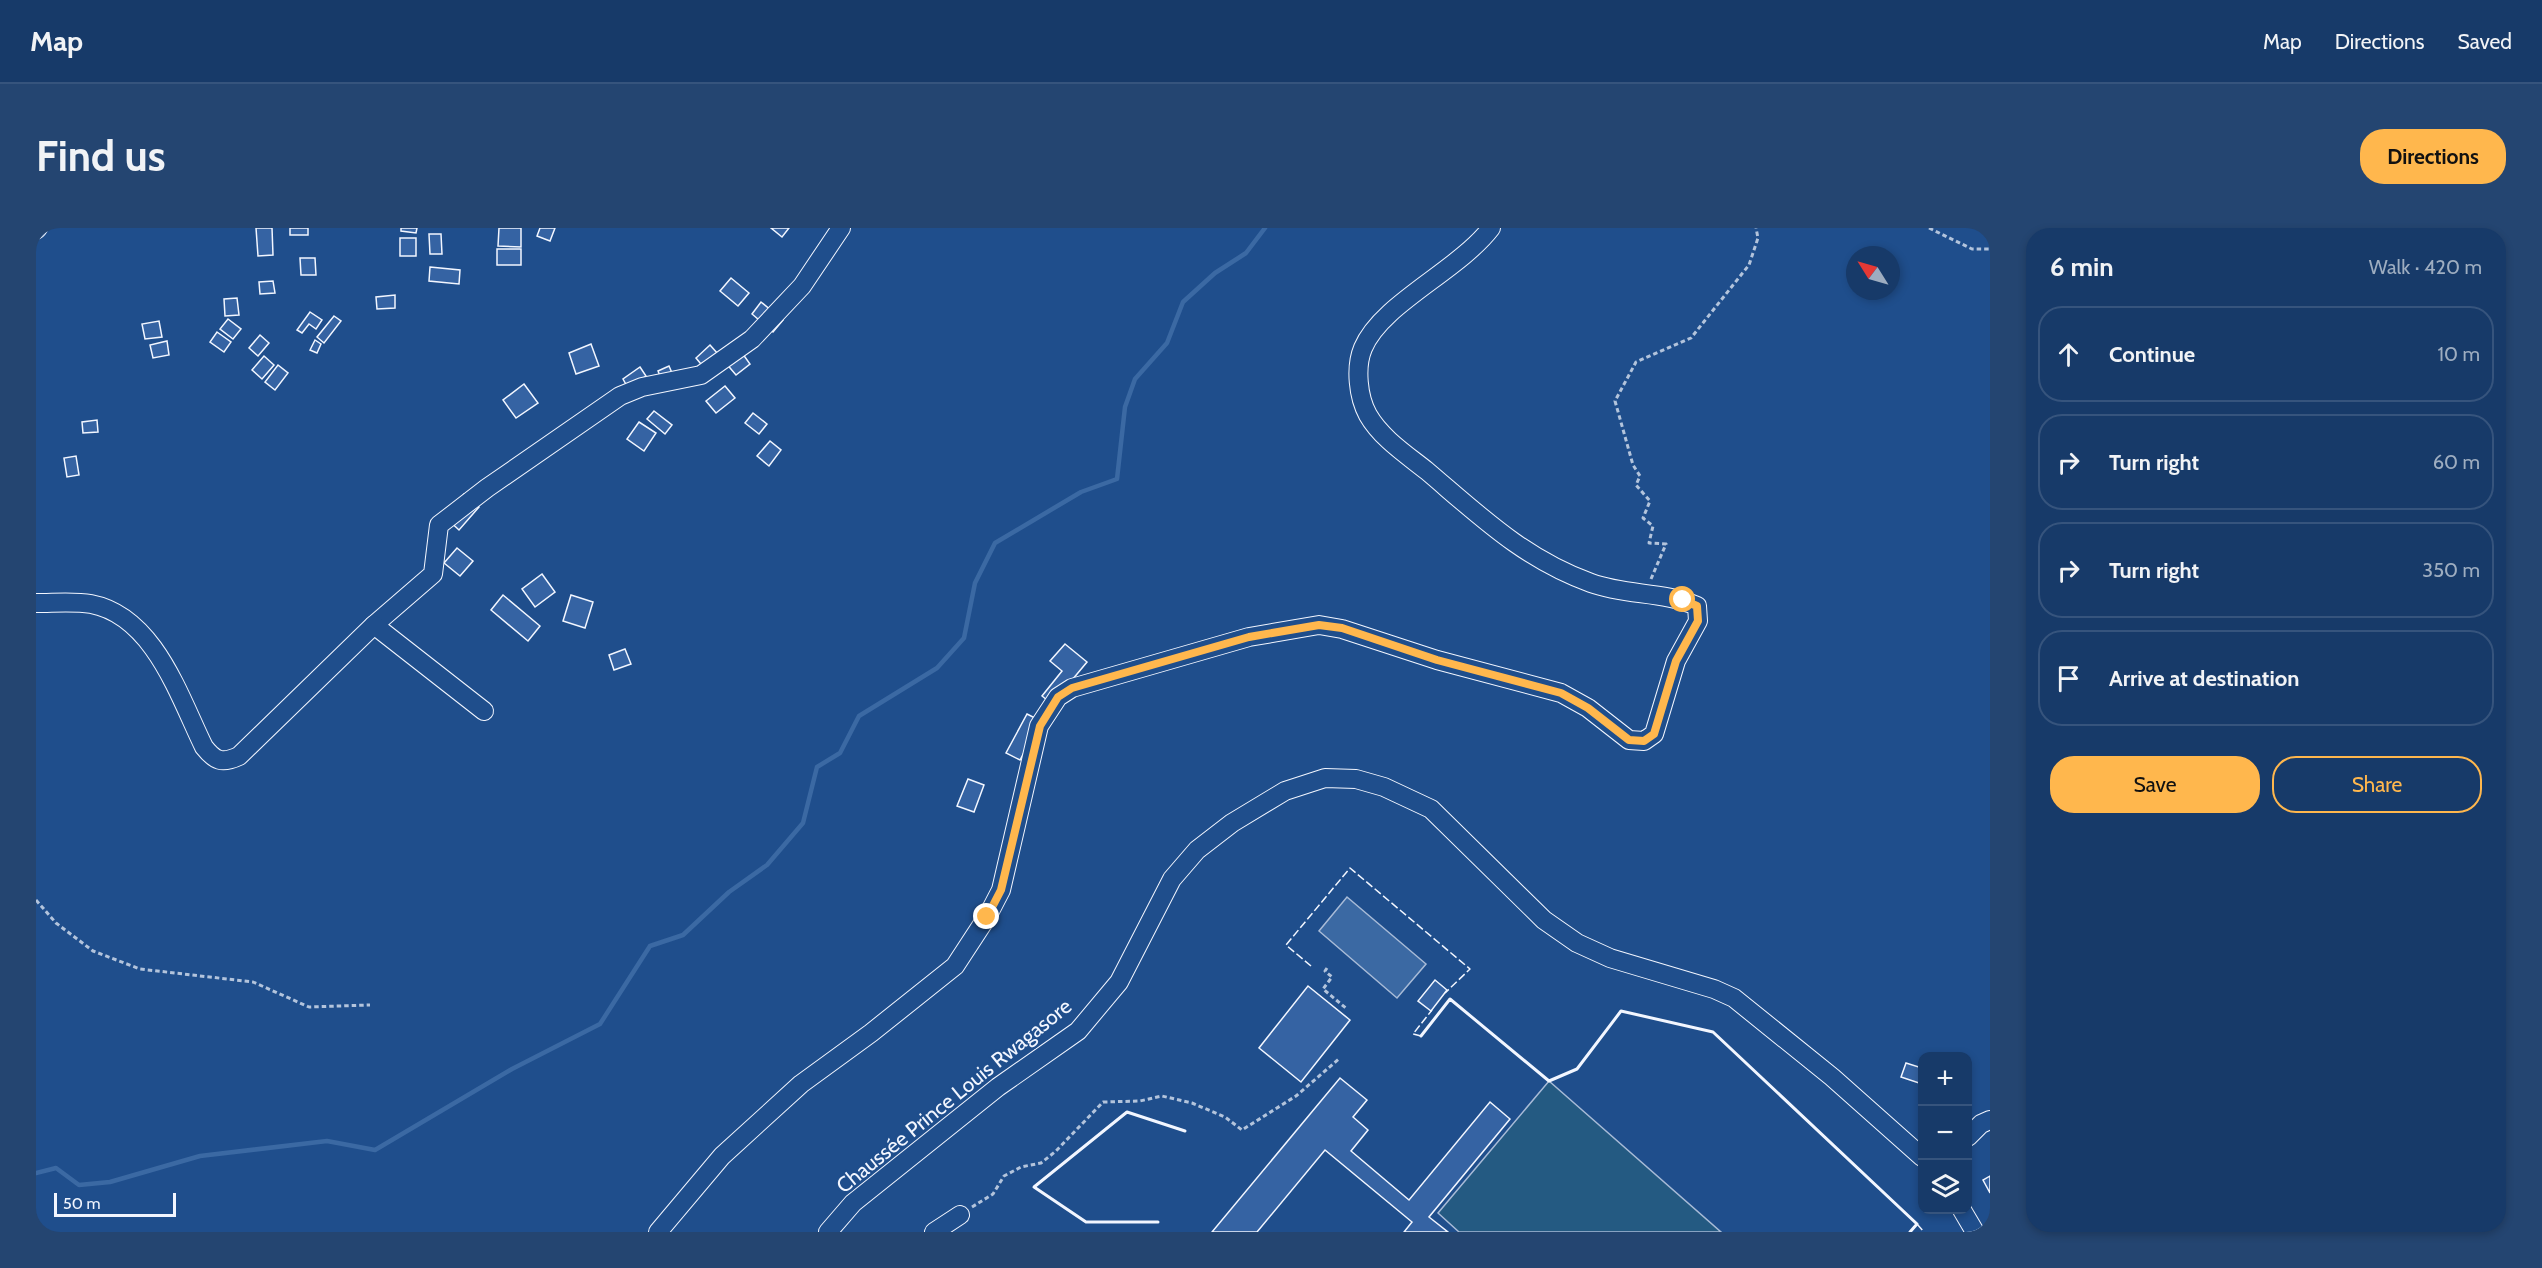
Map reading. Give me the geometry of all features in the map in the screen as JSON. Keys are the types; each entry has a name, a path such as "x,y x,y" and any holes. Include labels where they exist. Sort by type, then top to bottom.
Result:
{"street":[{"path":"36,603 91,604 116,612 133,622 150,642 204,747 212,758 220,762 239,756 374,625 433,574 439,525 487,488 620,396 642,387 701,375 752,339 802,286 841,228"},
{"path":"658,1232 722,1156 801,1084 880,1026 955,966 987,917 1001,890 1040,726 1058,697 1072,688 1249,637 1319,625 1342,628 1437,660 1561,693 1588,708 1629,740 1644,741 1654,734 1676,661 1700,614 1697,606 1665,594 1645,594 1593,583 1559,569 1506,539 1390,441 1368,415 1361,393 1359,372 1362,350 1374,329 1398,306 1458,262 1478,244 1491,228"},
{"path":"374,625 484,711"},
{"name":"Chaussée Prince Louis Rwagasore","path":"828,1232 853,1203 998,1087 1078,1031 1119,982 1172,879 1197,850 1232,823 1285,790 1325,778 1356,779 1384,787 1431,809 1544,920 1577,943 1611,958 1714,989 1734,998 1823,1070 1918,1153"},
{"path":"1972,1133 1981,1124 1990,1120"},
{"path":"1965,1214 1975,1232"},
{"path":"934,1232 960,1215"}],"path":[{"path":"1645,594 1666,544 1648,543 1653,526 1643,518 1650,501 1636,485 1640,476 1633,465 1614,400 1636,362 1691,338 1749,265 1758,238 1756,228"},
{"path":"1929,228 1972,249 1990,249"},
{"path":"36,900 56,923 93,951 140,969 253,982 309,1007 370,1005"},
{"path":"1328,968 1325,971 1332,977 1323,989 1347,1008"},
{"path":"960,1215 993,1194 1004,1176 1021,1167 1041,1163 1056,1151 1103,1102 1140,1101 1162,1096 1192,1103 1225,1118 1242,1130 1296,1096 1341,1058"}],"shaded area":[{"path":"1347,897 1426,964 1397,998 1319,931"},
{"path":"1549,1081 1721,1232 1459,1232 1438,1213"}],"building":[{"path":"256,228 272,228 273,255 258,256"},
{"path":"290,228 308,228 308,235 290,235"},
{"path":"401,228 417,228 416,233 401,231"},
{"path":"499,228 521,228 521,247 498,246"},
{"path":"540,228 555,228 550,241 537,236"},
{"path":"771,228 789,228 782,237"},
{"path":"429,234 441,234 442,254 430,254"},
{"path":"400,238 416,238 416,256 400,256"},
{"path":"497,249 521,249 521,265 497,265"},
{"path":"300,258 315,258 316,275 301,275"},
{"path":"430,267 460,270 459,284 429,281"},
{"path":"731,278 749,293 738,306 720,291"},
{"path":"273,281 275,293 260,294 259,282"},
{"path":"395,295 395,308 377,309 376,297"},
{"path":"237,298 239,315 225,316 224,299"},
{"path":"761,302 783,320 773,332 752,314"},
{"path":"310,312 322,320 316,329 309,324 302,333 297,330"},
{"path":"334,316 341,321 324,343 317,337"},
{"path":"228,319 241,329 233,339 220,329"},
{"path":"159,321 162,337 145,339 142,324"},
{"path":"217,332 231,342 224,352 210,342"},
{"path":"260,335 269,343 258,356 249,348"},
{"path":"315,340 321,344 317,353 310,350"},
{"path":"167,341 169,355 153,358 150,345"},
{"path":"591,344 599,366 576,374 569,353"},
{"path":"710,345 725,362 710,375 696,358"},
{"path":"740,350 750,364 736,375 725,362"},
{"path":"264,356 274,365 262,379 252,370"},
{"path":"278,365 288,373 275,390 265,382"},
{"path":"669,366 676,382 664,387 658,371"},
{"path":"640,367 646,376 628,388 623,379"},
{"path":"524,384 538,403 516,418 503,400"},
{"path":"725,386 735,398 716,413 706,401"},
{"path":"654,411 672,425 665,434 647,419"},
{"path":"753,413 767,424 759,434 745,423"},
{"path":"97,420 98,432 83,433 82,422"},
{"path":"639,422 656,433 644,451 627,439"},
{"path":"770,441 781,450 769,466 757,456"},
{"path":"76,456 79,475 67,477 64,458"},
{"path":"464,494 479,507 459,530 445,517"},
{"path":"457,548 473,561 460,576 444,563"},
{"path":"542,574 555,592 535,607 522,589"},
{"path":"503,595 540,626 528,641 491,610"},
{"path":"571,595 593,602 585,628 563,621"},
{"path":"1065,644 1087,662 1052,704 1042,696 1062,671 1050,661"},
{"path":"625,649 631,664 614,670 609,655"},
{"path":"1027,714 1041,721 1020,760 1006,753"},
{"path":"968,779 984,785 974,812 957,806"},
{"path":"1435,980 1447,990 1431,1011 1418,1001"},
{"path":"1308,986 1350,1020 1301,1082 1259,1048"},
{"path":"1906,1063 1918,1067 1918,1083 1901,1077"},
{"path":"1340,1078 1367,1100 1353,1117 1368,1130 1351,1151 1409,1200 1490,1102 1510,1119 1429,1217 1448,1232 1404,1232 1412,1222 1325,1150 1257,1232 1212,1232"},
{"path":"1990,1176 1990,1193 1983,1180"}],"waterway":[{"path":"36,1173 56,1168 79,1185 110,1182 200,1156 327,1141 375,1150 512,1069 600,1024 650,946 683,935 729,892 767,865 803,823 817,767 840,753 859,716 937,668 964,638 975,583 995,543 1081,492 1117,479 1125,407 1135,379 1167,343 1183,302 1215,273 1246,253 1265,228"}],"fence":[{"path":"1311,966 1286,945 1350,868 1470,969 1445,993"},
{"path":"1421,1036 1413,1034 1432,1010"},
{"path":"1917,1224 1924,1232"}],"wall":[{"path":"1421,1036 1450,999 1549,1081 1577,1069 1621,1011 1713,1032 1917,1224 1910,1232"},
{"path":"1158,1222 1086,1222 1034,1187 1127,1112 1185,1131"}],"route":[{"path":"987,917 1001,890 1040,726 1058,697 1072,688 1249,637 1319,625 1342,628 1384,645 1561,693 1588,708 1629,740 1644,741 1654,734 1676,661 1700,614 1697,606 1683,600"}]}
